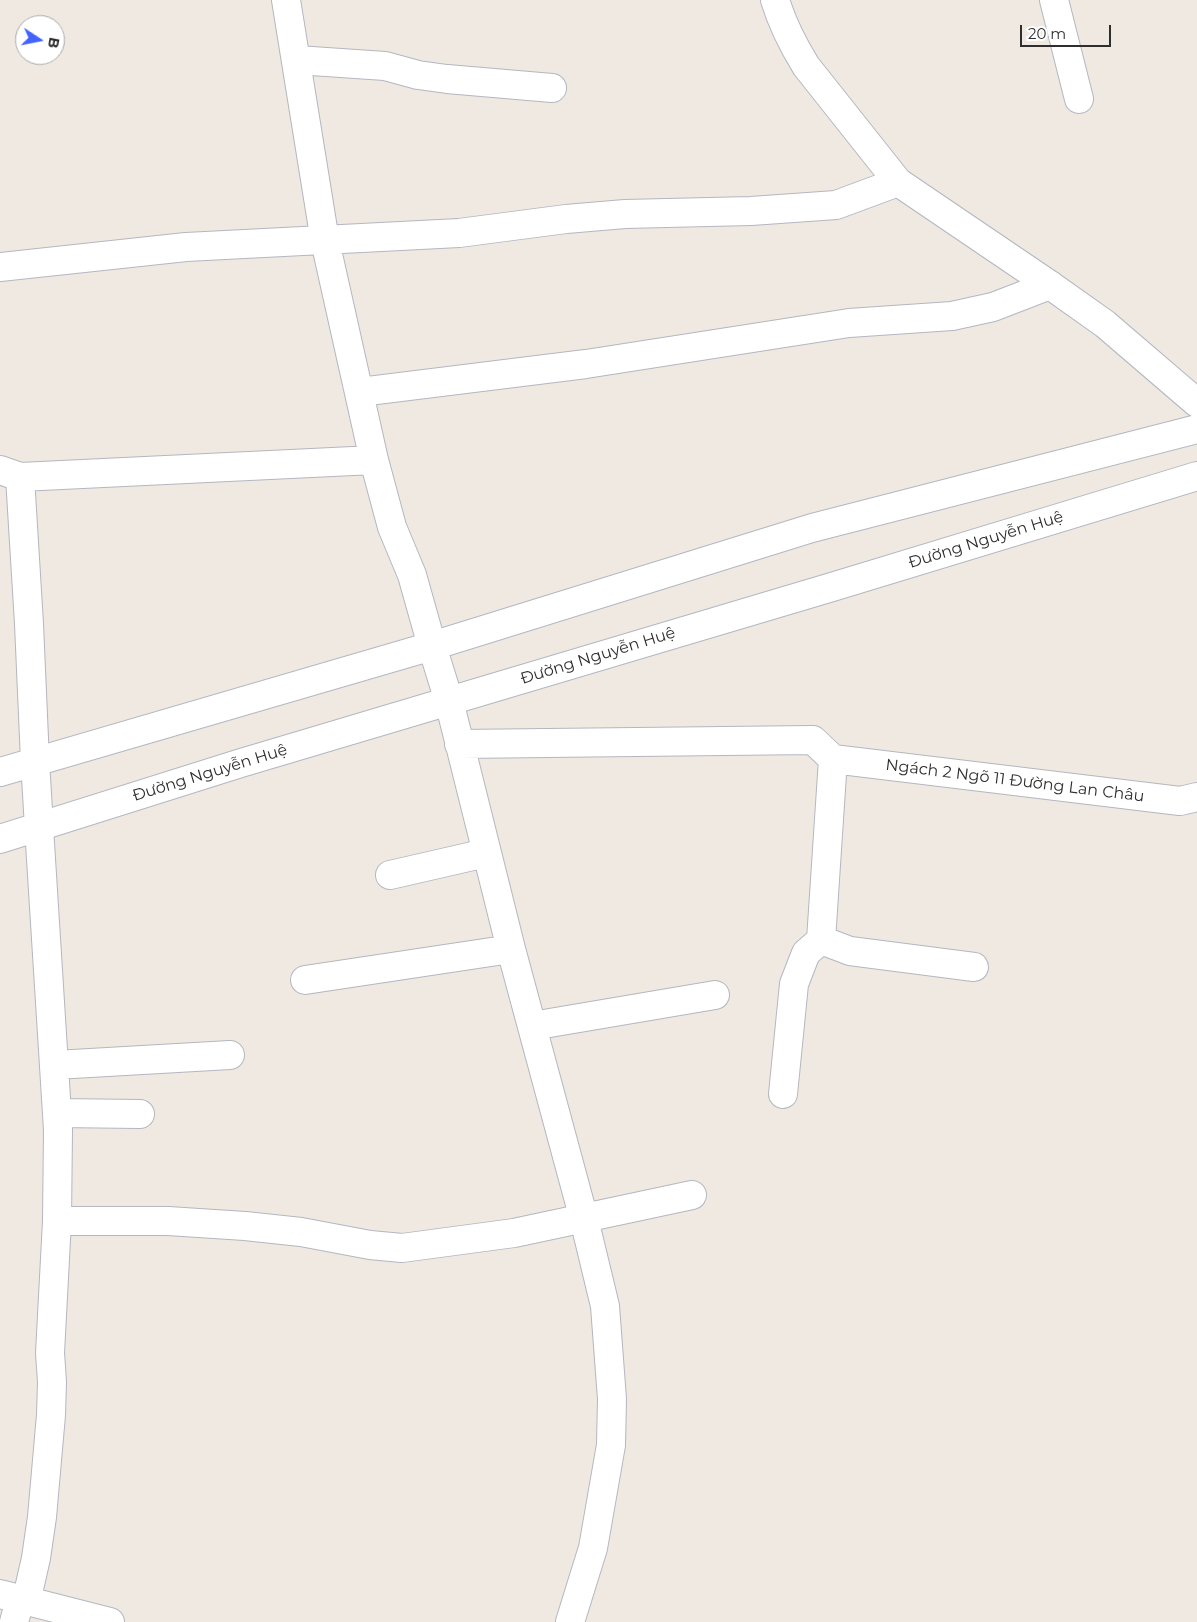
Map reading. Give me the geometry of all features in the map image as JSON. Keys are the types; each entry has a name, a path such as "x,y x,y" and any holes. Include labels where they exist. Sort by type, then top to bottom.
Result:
{"street":[{"path":"286,0 325,240 374,460 392,527 412,575 449,701 458,744 510,949 584,1219 605,1306 612,1399 611,1446 593,1548 570,1622"},
{"path":"775,0 779,14 797,52 806,66 898,182 1105,324 1197,403"},
{"path":"1054,0 1079,100"},
{"path":"296,60 385,66 418,75 447,79 552,88"},
{"path":"0,267 186,247 459,233 566,219 625,214 751,211 836,205 898,182"},
{"path":"360,392 586,364 848,323 952,316 993,307 1050,285"},
{"path":"0,772 432,646 812,528 1197,429"},
{"path":"110,1622 15,1605 36,1558 46,1484 52,1382 50,1353 58,1130 38,827 29,624 10,473 374,460"},
{"name":"Đường Nguyễn Huệ","path":"0,839 241,763 1197,476"},
{"path":"458,744 813,740 833,759 821,940 806,953 794,984 783,1094"},
{"name":"Ngách 2 Ngõ 11 Đường Lan Châu","path":"833,759 1180,801 1197,797"},
{"path":"390,875 486,853"},
{"path":"821,940 850,951 974,967"},
{"path":"305,980 510,949"},
{"path":"532,1026 715,995"},
{"path":"55,1065 230,1056"},
{"path":"57,1113 140,1114"},
{"path":"56,1221 168,1220 245,1226 301,1232 370,1245 402,1248 514,1233 692,1195"}]}
